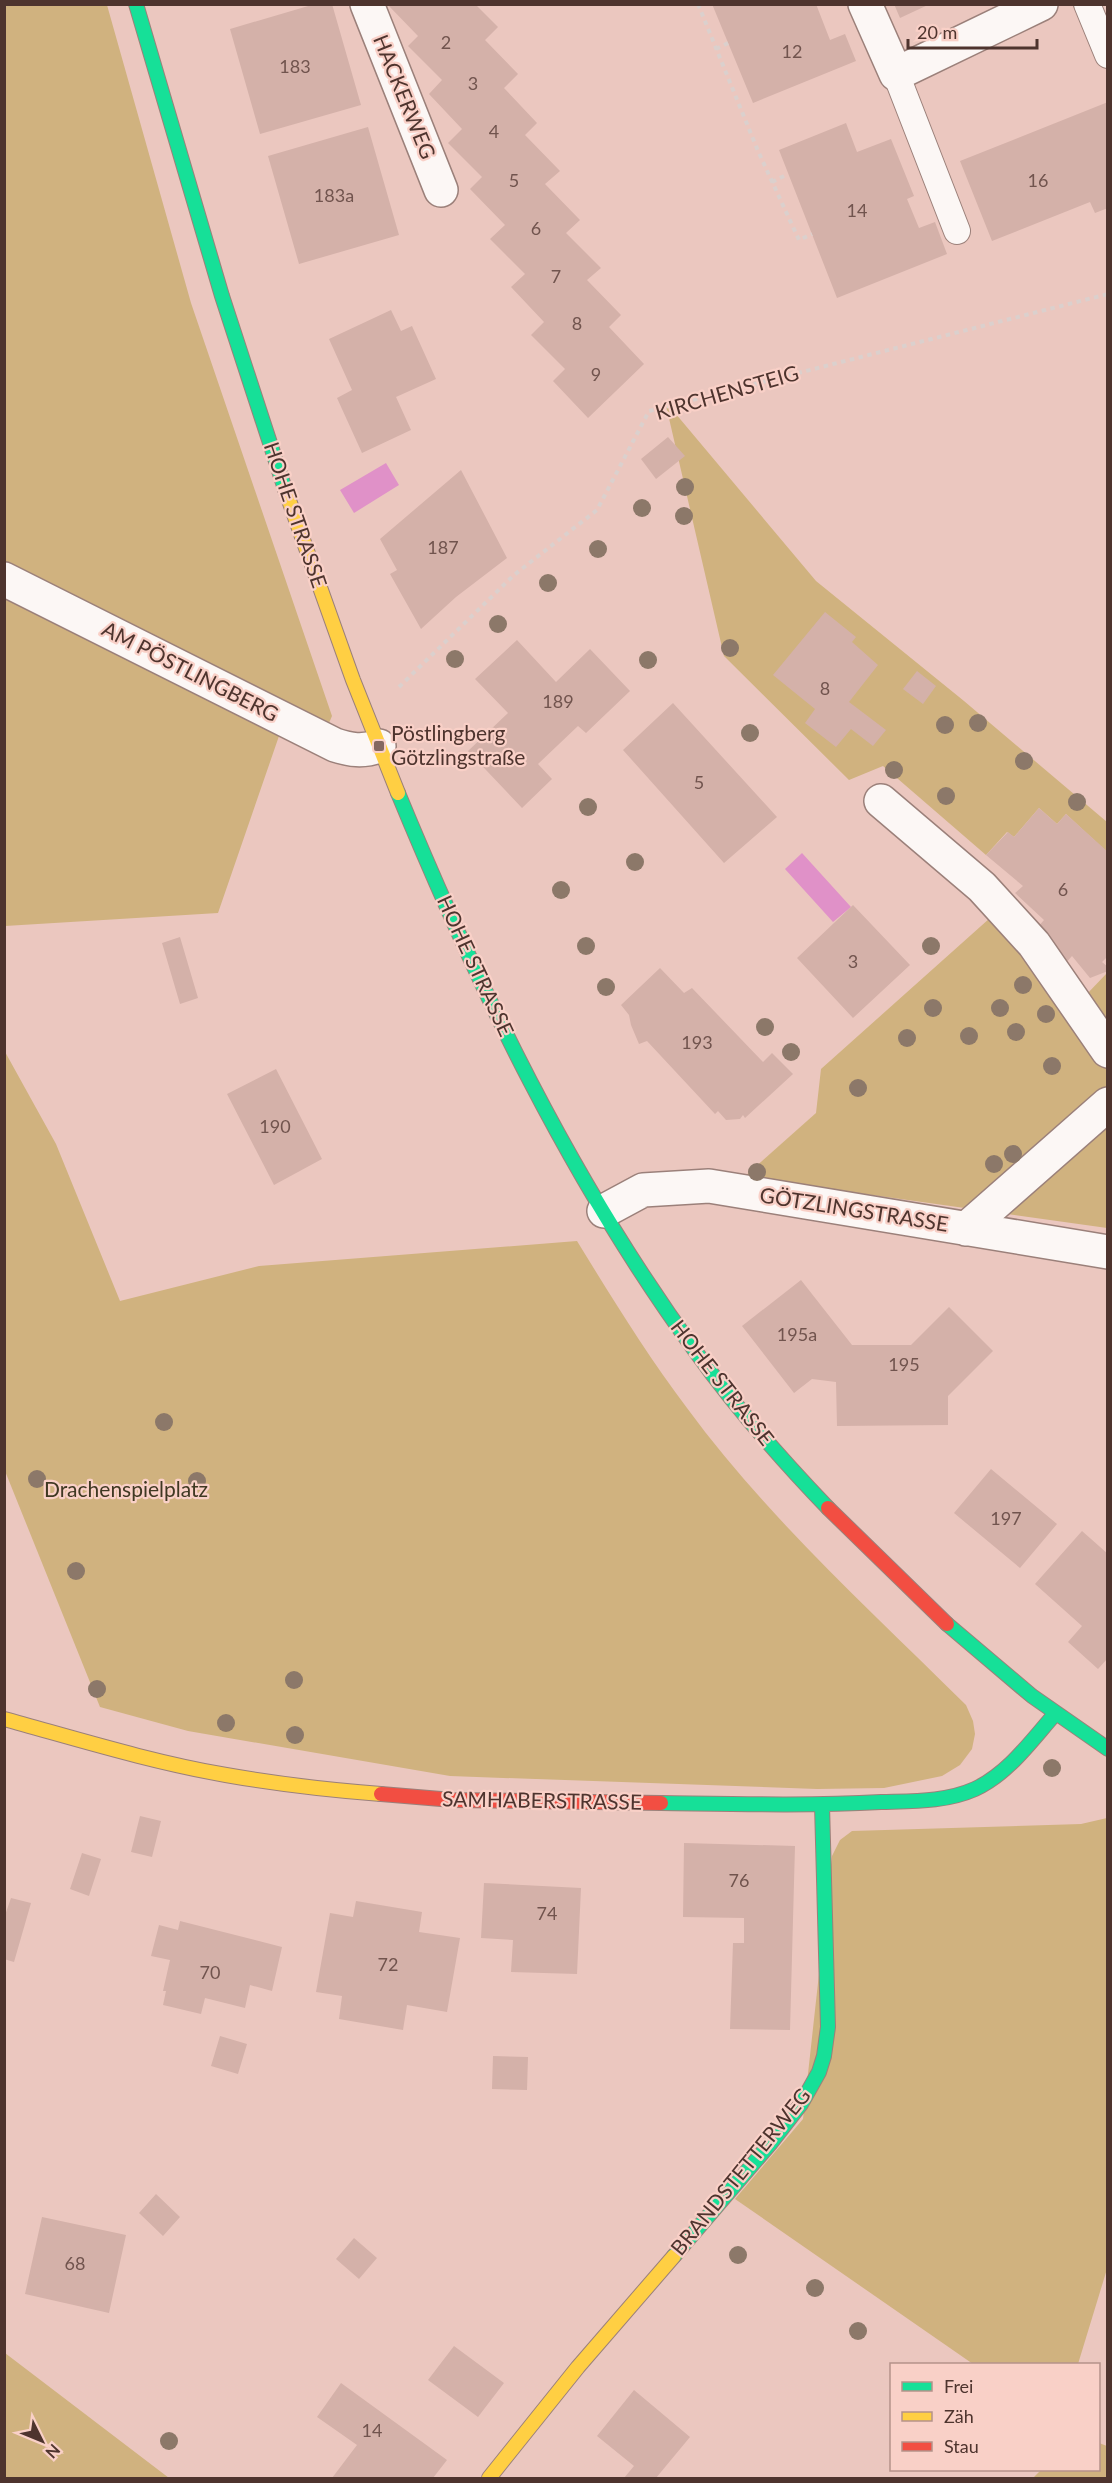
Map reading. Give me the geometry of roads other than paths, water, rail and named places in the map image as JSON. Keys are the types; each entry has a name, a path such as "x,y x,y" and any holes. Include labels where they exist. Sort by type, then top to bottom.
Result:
{"main road":[{"name":"HOHE STRASSE","path":"136,4 188,185 330,620 379,746 454,926 542,1103 649,1285 695,1351 794,1473 853,1535 980,1653 1055,1714 1107,1749"},
{"name":"SAMHABERSTRASSE","path":"4,1719 134,1755 226,1775 339,1791 453,1800 822,1805 932,1800 956,1796 977,1788 1009,1766 1055,1714"},
{"name":"BRANDSTETTERWEG","path":"489,2478 531,2423 593,2349 770,2144 816,2080 824,2059 828,2026 822,1805"}],"street":[{"name":"HACKERWEG","path":"367,4 441,190"},
{"path":"865,4 896,74 1041,4"},
{"name":"AM PÖSTLINGBERG","path":"4,579 334,745 358,750 368,750 379,746"},
{"path":"881,801 982,887 1034,944 1107,1051"},
{"path":"966,1229 1107,1104"},
{"name":"GÖTZLINGSTRASSE","path":"604,1211 643,1190 710,1186 1107,1252"}],"lane":[{"path":"1087,4 1107,56"},
{"path":"896,74 957,231"}],"place":[{"name":"Pöstlingberg Götzlingstraße","path":"379,746"}],"park label":[{"name":"Drachenspielplatz","path":"126,1490"}]}
